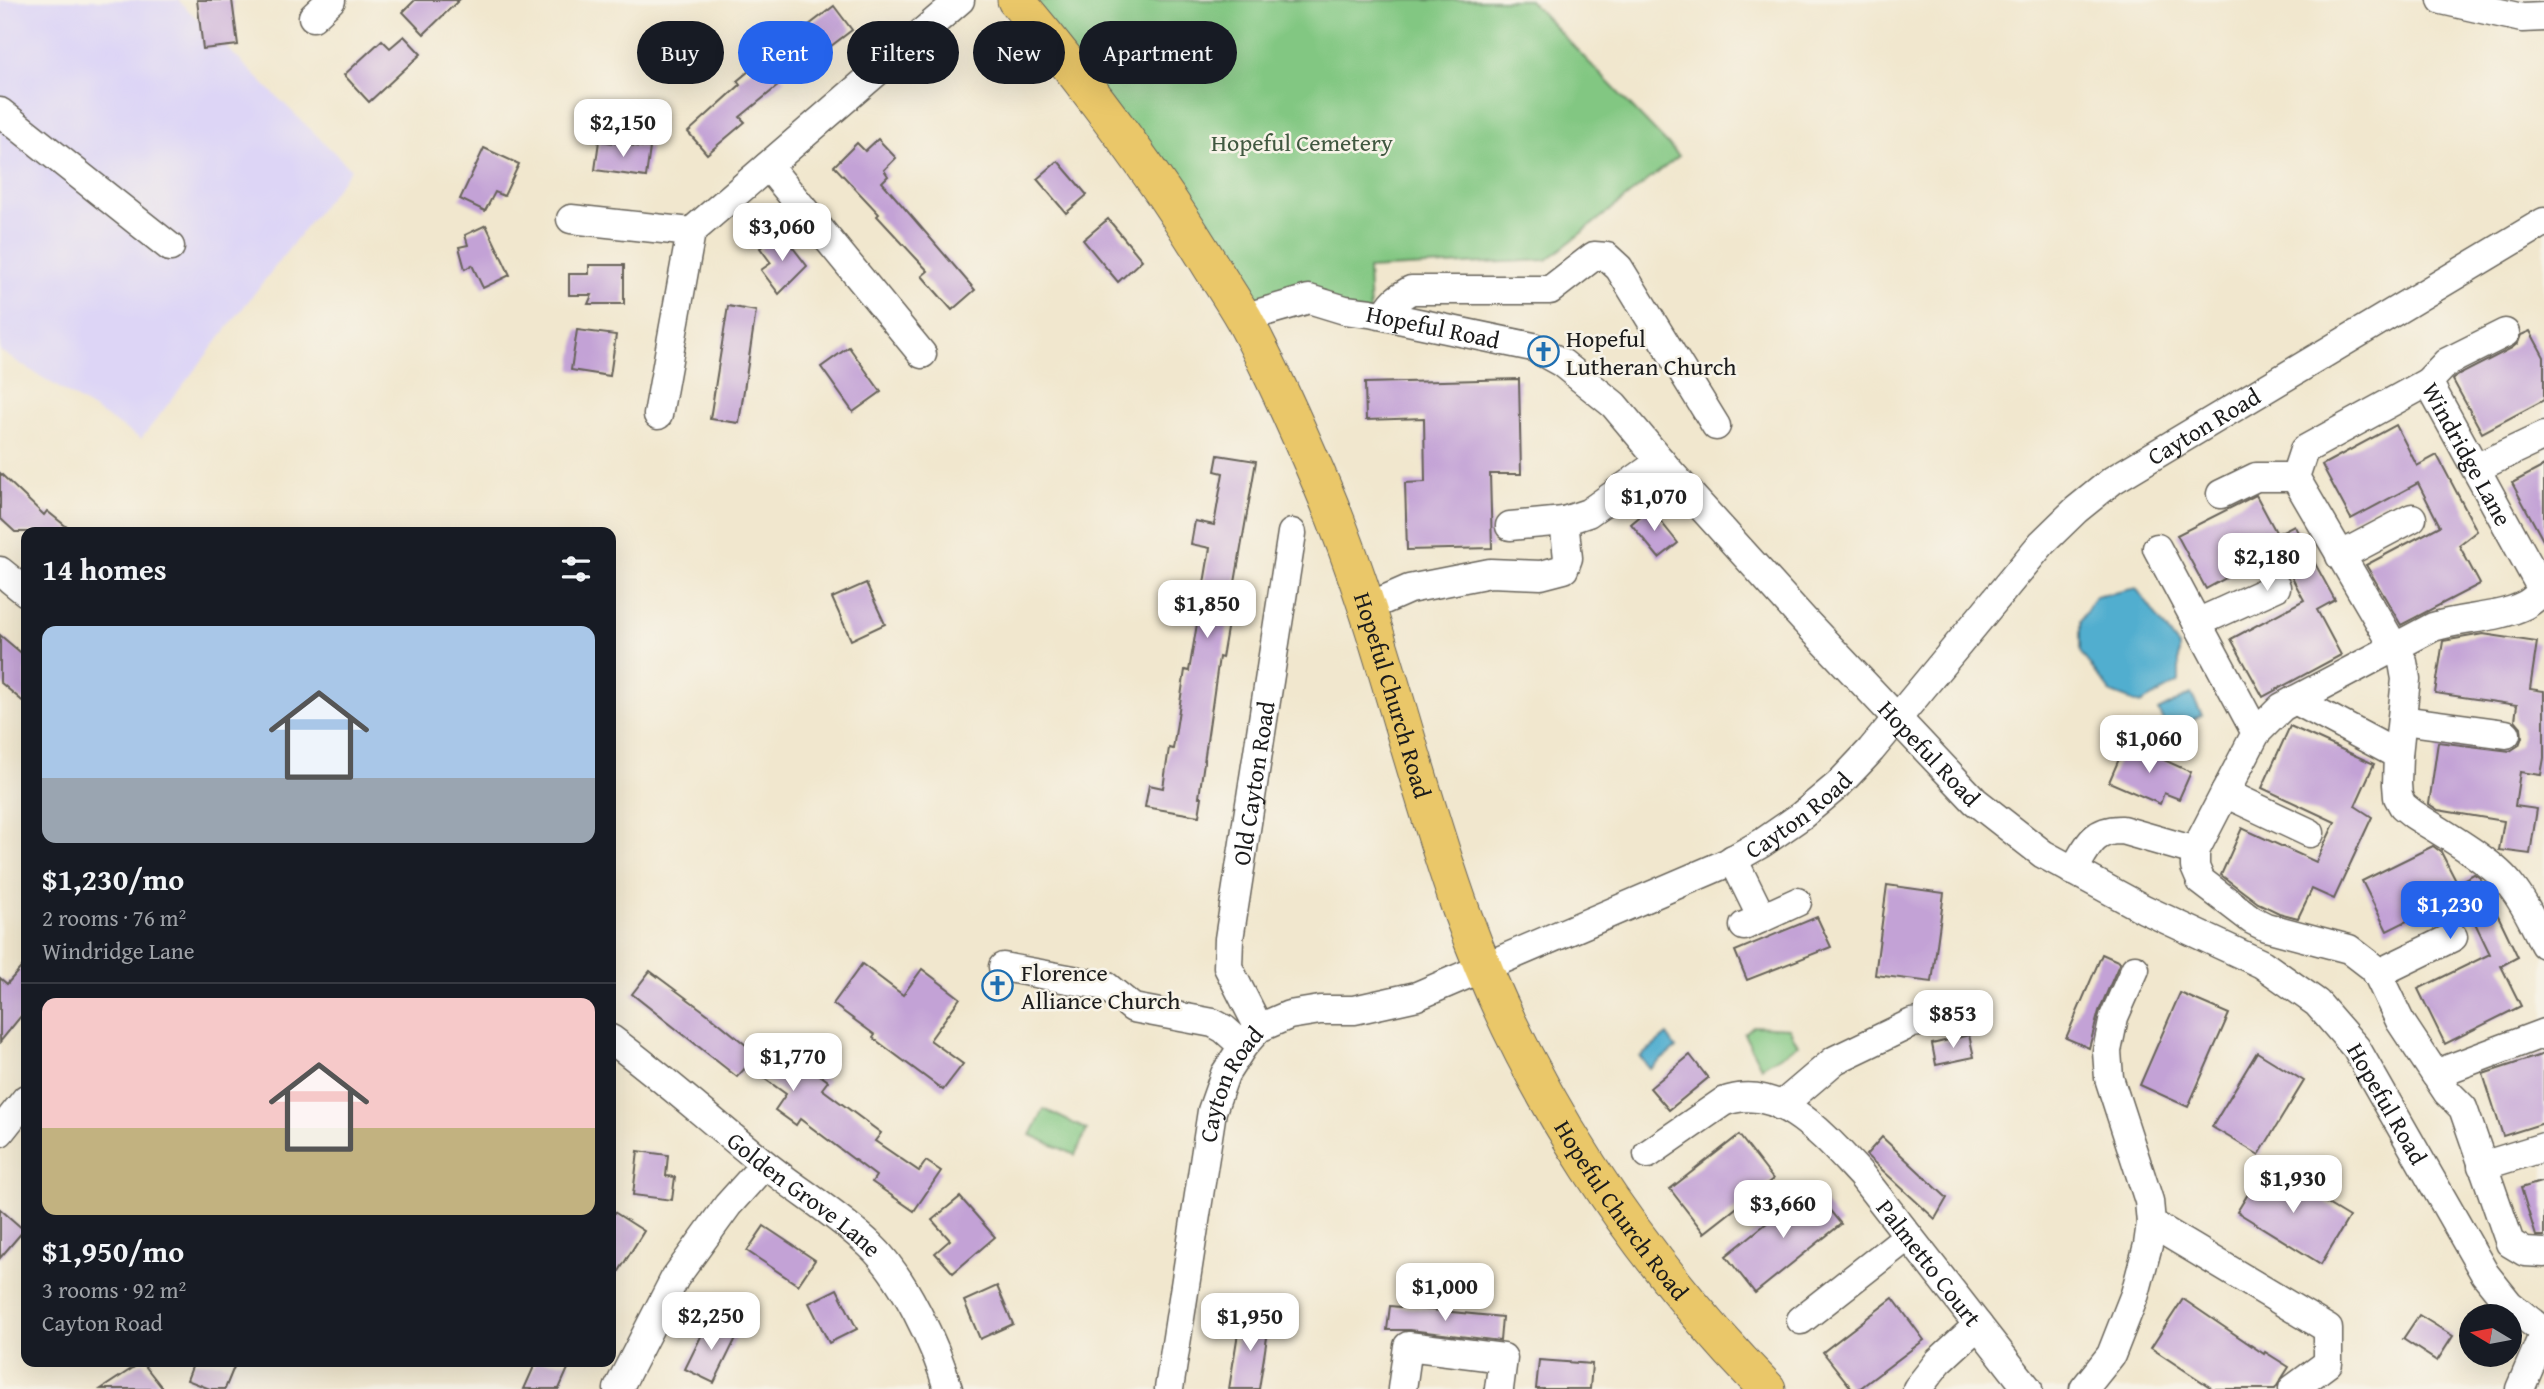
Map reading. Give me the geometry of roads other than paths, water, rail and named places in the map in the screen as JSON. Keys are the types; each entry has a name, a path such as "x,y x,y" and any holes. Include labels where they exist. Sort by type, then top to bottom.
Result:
{"main road":[{"name":"Hopeful Church Road","path":"1016,0 1074,69 1147,167 1243,318 1323,488 1368,607 1444,861 1483,968 1529,1064 1574,1144 1624,1221 1680,1293 1767,1389"}],"street":[{"path":"658,415 691,232 960,0"},
{"path":"2442,0 2522,18 2544,17"},
{"path":"0,112 170,247"},
{"path":"768,166 922,354"},
{"path":"571,219 691,232"},
{"name":"Cayton Road","path":"1170,1389 1212,1111 1225,1074 1251,1037 1289,1015 1320,1010 1354,1010 1417,996 1762,844 1838,785 1898,718 2042,543 2076,510 2113,480 2544,222"},
{"path":"1386,316 1388,308 1396,299 1411,290 1550,290 1594,256 1607,257 1619,268 1716,426"},
{"name":"Hopeful Road","path":"1243,318 1309,299 1345,310 1533,347 1552,357 1598,390 1802,619 1975,801 2043,854 2144,909 2262,964 2317,1003 2357,1048 2485,1274 2509,1304 2544,1333"},
{"path":"2428,382 2447,362 2505,333"},
{"name":"Windridge Lane","path":"2196,851 2256,733 2282,707 2433,627 2453,620 2525,605 2540,578 2428,382 2304,450 2295,477"},
{"path":"2476,468 2544,436"},
{"path":"1510,526 1564,521 1588,513 1661,461"},
{"path":"2221,494 2256,477 2295,477 2403,662 2406,679 2398,755 2398,797 2403,806 2493,868 2510,884 2544,944"},
{"path":"2340,556 2412,518"},
{"path":"1368,607 1409,589 1490,573 1541,575 1564,569 1569,558 1564,521"},
{"name":"Old Cayton Road","path":"1251,1037 1228,967 1230,939 1292,533"},
{"path":"2157,548 2256,733"},
{"path":"0,571 21,588"},
{"path":"2197,623 2276,587"},
{"path":"2295,700 2398,755"},
{"path":"2402,720 2506,734"},
{"path":"2225,793 2310,832"},
{"path":"2073,871 2092,839 2110,830 2122,830 2196,851 2195,867 2201,881 2252,920 2280,932 2349,949 2375,969 2400,1021 2447,1092 2463,1108 2510,1243 2525,1252 2544,1253"},
{"path":"1733,859 1753,922 1797,902"},
{"path":"2377,974 2453,937"},
{"path":"1003,967 1106,986 1133,1008 1213,1023 1251,1037"},
{"path":"2098,1385 2135,1294 2151,1223 2144,1181 2109,1077 2107,1051 2114,1017 2135,969"},
{"path":"1781,1106 1835,1060 1912,1023 1951,1017"},
{"path":"2435,1074 2544,1033"},
{"name":"Golden Grove Lane","path":"616,1044 764,1165 851,1228 872,1247 908,1295 943,1370 948,1389"},
{"name":"Palmetto Court","path":"1648,1154 1731,1099 1753,1096 1766,1099 1795,1114 1832,1144 1861,1175 2028,1389"},
{"path":"0,1132 21,1108"},
{"path":"2482,1166 2544,1147"},
{"path":"618,1389 675,1278 728,1205 764,1165"},
{"path":"2151,1223 2328,1329 2328,1363 2292,1389"},
{"path":"1801,1320 1908,1236"},
{"path":"1917,1389 1939,1361 1978,1325"},
{"path":"2520,1389 2544,1333"},
{"path":"1402,1389 1408,1346 1503,1358 1499,1389"}],"water":[{"path":"2136,588 2179,647 2179,682 2140,704 2111,693 2080,652 2080,621 2095,597"},
{"path":"2191,694 2202,715 2169,732 2158,711"},
{"path":"1667,1035 1676,1048 1650,1069 1640,1057"}],"place":[{"name":"Hopeful Lutheran Church","path":"1543,352"},
{"name":"Florence Alliance Church","path":"998,986"}],"park label":[{"name":"Hopeful Cemetery","path":"1302,142"}]}
